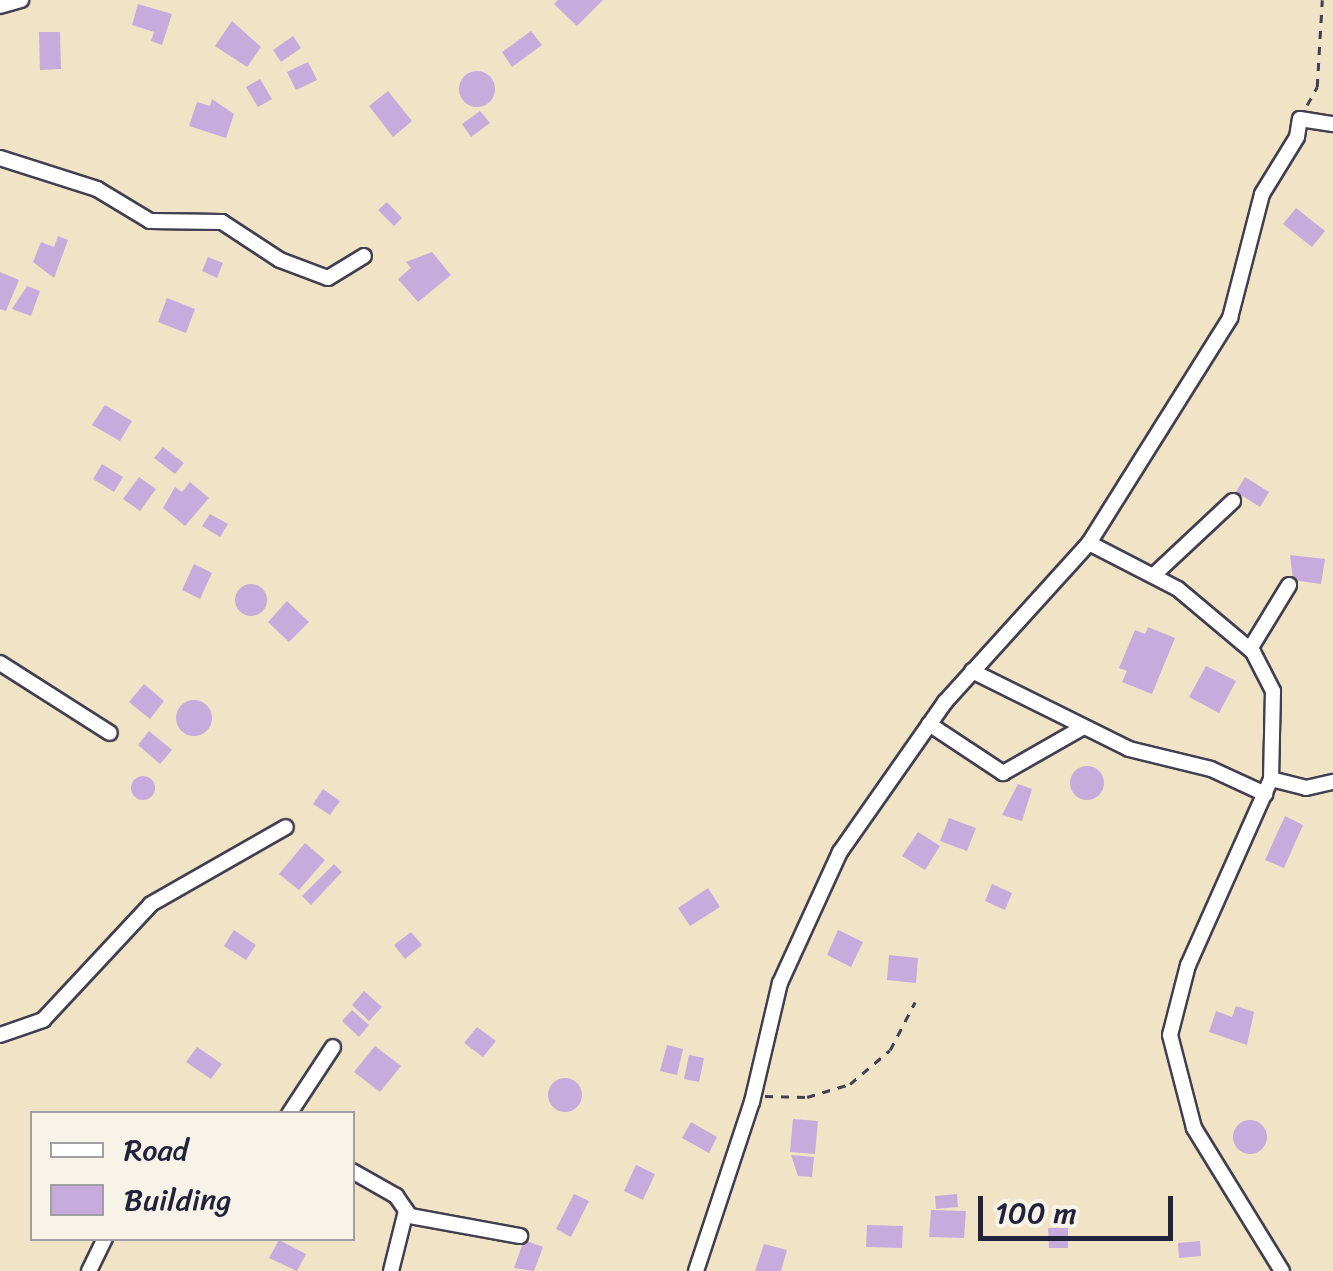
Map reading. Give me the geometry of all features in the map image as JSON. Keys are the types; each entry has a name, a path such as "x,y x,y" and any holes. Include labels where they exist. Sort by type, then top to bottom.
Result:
{"street":[{"path":"0,6 21,0"},
{"path":"696,1271 754,1096 780,983 810,910 840,852 929,724 1089,543 1230,318 1262,194 1297,137 1300,120 1333,124"},
{"path":"0,158 98,190 150,221 222,222 280,260 328,278 364,256"},
{"path":"1155,574 1233,501"},
{"path":"1089,543 1155,574 1250,649 1273,690 1268,786 1188,965 1170,1034 1194,1128 1282,1271"},
{"path":"1250,649 1288,585"},
{"path":"0,663 110,733"},
{"path":"972,671 1129,749 1268,786 1306,788 1333,782"},
{"path":"929,724 1003,773 1082,728"},
{"path":"0,1034 43,1020 151,904 286,828"},
{"path":"291,1111 333,1047"},
{"path":"355,1173 396,1196 406,1211 520,1236"},
{"path":"391,1271 406,1211"},
{"path":"89,1271 104,1241"}],"path":[{"path":"1300,120 1317,87 1322,0"},
{"path":"754,1096 807,1097 850,1084 890,1050 916,1002"}],"building":[{"path":"558,0 603,0 577,26 554,4"},
{"path":"138,4 172,14 162,45 151,41 154,32 132,25"},
{"path":"232,21 261,47 247,67 215,46"},
{"path":"531,31 542,45 512,67 502,52"},
{"path":"39,32 60,32 61,69 40,70"},
{"path":"293,36 301,48 281,62 273,50"},
{"path":"308,62 317,80 296,90 287,72"},
{"path":"477,71 490,76 495,89 490,102 477,107 464,102 459,89 464,76"},
{"path":"260,79 272,99 258,107 246,87"},
{"path":"388,91 412,121 393,137 369,106"},
{"path":"212,99 234,114 226,138 189,126 197,102 210,106"},
{"path":"480,111 490,123 471,137 462,124"},
{"path":"387,202 402,218 394,226 378,210"},
{"path":"1296,208 1325,231 1312,247 1283,224"},
{"path":"58,236 68,240 54,278 33,262 41,242 54,247"},
{"path":"432,252 451,275 418,302 398,279 411,268 406,262"},
{"path":"208,257 223,263 217,278 202,271"},
{"path":"0,272 19,280 6,311 0,309"},
{"path":"27,286 40,291 31,316 12,309"},
{"path":"167,298 195,309 186,333 158,322"},
{"path":"105,405 132,421 120,441 92,425"},
{"path":"163,447 184,463 175,474 154,458"},
{"path":"102,464 123,477 114,492 93,479"},
{"path":"139,477 156,489 140,511 123,499"},
{"path":"1245,477 1269,492 1260,507 1236,492"},
{"path":"190,482 209,498 185,526 163,508 175,487 182,492"},
{"path":"210,514 228,524 220,537 202,526"},
{"path":"1290,555 1325,559 1321,584 1293,580"},
{"path":"194,564 212,573 200,599 182,590"},
{"path":"251,584 262,589 267,600 262,611 251,616 240,611 235,600 240,589"},
{"path":"287,601 309,622 289,642 268,622"},
{"path":"1148,627 1175,638 1152,694 1122,682 1127,671 1119,668 1135,630 1145,634"},
{"path":"1206,666 1236,681 1219,713 1189,697"},
{"path":"144,684 164,701 150,719 129,702"},
{"path":"194,700 207,705 212,718 207,731 194,736 181,731 176,718 181,705"},
{"path":"149,731 172,750 160,764 138,745"},
{"path":"1087,766 1099,771 1104,783 1099,795 1087,800 1075,795 1070,783 1075,771"},
{"path":"138,776 148,776 155,788 148,800 138,800 131,793 131,783"},
{"path":"1018,784 1032,789 1022,821 1002,815"},
{"path":"323,789 340,801 330,815 313,804"},
{"path":"1285,816 1303,825 1284,868 1265,860"},
{"path":"949,818 976,828 967,851 940,841"},
{"path":"918,832 940,846 925,870 902,856"},
{"path":"305,843 325,860 299,890 279,874"},
{"path":"334,864 342,872 311,905 302,896"},
{"path":"992,884 1012,893 1005,910 985,901"},
{"path":"708,888 720,907 690,926 678,908"},
{"path":"234,930 256,945 246,960 224,946"},
{"path":"838,930 863,942 851,967 827,955"},
{"path":"411,932 422,945 405,959 394,945"},
{"path":"889,955 918,958 916,983 887,980"},
{"path":"364,991 382,1007 369,1021 352,1005"},
{"path":"1236,1006 1254,1012 1247,1045 1209,1032 1216,1011 1232,1017"},
{"path":"352,1010 369,1025 359,1037 342,1021"},
{"path":"477,1027 496,1041 483,1057 464,1043"},
{"path":"667,1045 683,1049 677,1075 660,1071"},
{"path":"375,1046 401,1066 380,1092 354,1072"},
{"path":"197,1047 222,1064 211,1079 186,1062"},
{"path":"689,1055 704,1058 699,1082 684,1079"},
{"path":"565,1078 577,1083 582,1095 577,1107 565,1112 553,1107 548,1095 553,1083"},
{"path":"793,1119 818,1121 815,1154 790,1152"},
{"path":"1250,1120 1262,1125 1267,1137 1262,1149 1250,1154 1238,1149 1233,1137 1238,1125"},
{"path":"691,1122 717,1137 709,1153 682,1138"},
{"path":"791,1155 814,1157 812,1177 798,1176"},
{"path":"636,1165 655,1174 643,1200 624,1191"},
{"path":"574,1194 589,1201 571,1237 556,1229"},
{"path":"957,1194 958,1207 936,1209 935,1196"},
{"path":"931,1210 966,1211 964,1238 929,1237"},
{"path":"867,1225 903,1226 902,1248 866,1247"},
{"path":"1048,1228 1068,1228 1068,1248 1049,1248"},
{"path":"524,1240 543,1247 534,1271 514,1268"},
{"path":"278,1241 306,1254 297,1271 269,1258"},
{"path":"1200,1241 1201,1256 1179,1258 1178,1243"},
{"path":"764,1244 787,1250 781,1271 755,1271"}]}
